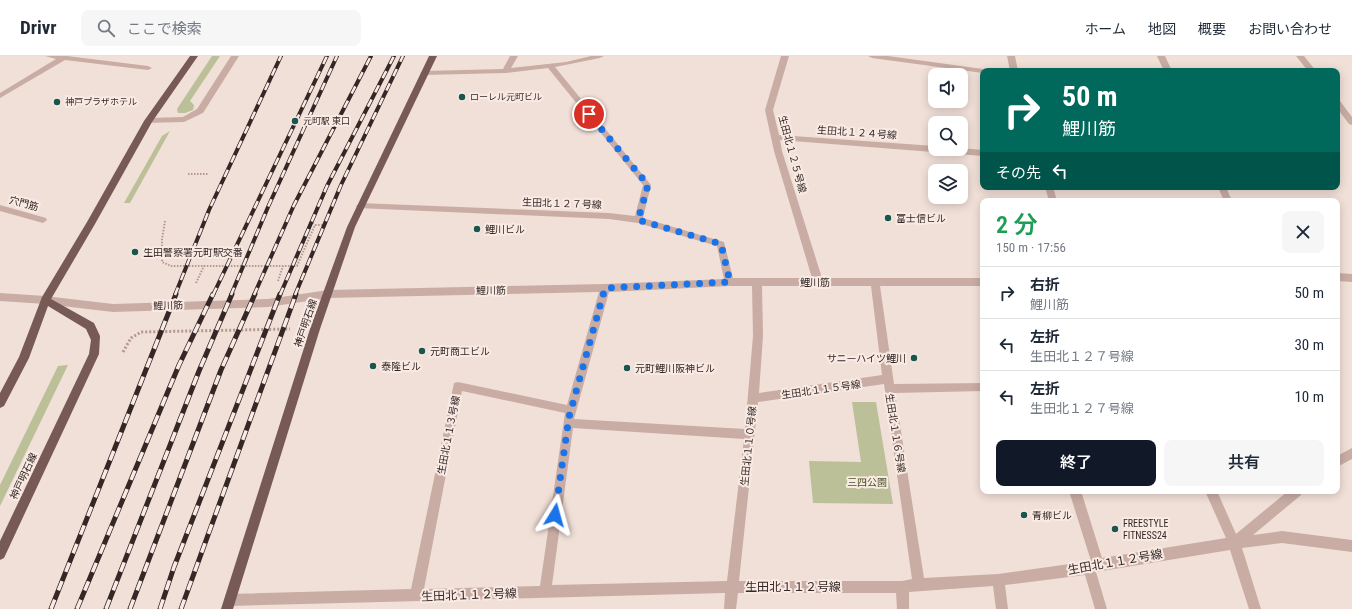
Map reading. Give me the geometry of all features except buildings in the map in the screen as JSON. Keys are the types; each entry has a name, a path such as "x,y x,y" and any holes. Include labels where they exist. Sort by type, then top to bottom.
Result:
{"main road":[{"path":"0,403 24,358 45,300 91,224 148,121 194,56"},
{"name":"神戸明石線","path":"229,605 315,329 351,227 433,56"},
{"name":"神戸明石線","path":"0,554 94,354 97,340 96,333 90,326 45,300"}],"street":[{"path":"49,56 148,68"},
{"path":"148,121 184,119 200,111 235,56"},
{"path":"506,71 514,56"},
{"path":"424,73 506,71 550,66 600,56"},
{"name":"生田北１２５号線","path":"785,56 769,110 778,151 818,281"},
{"path":"872,56 980,71"},
{"path":"1011,56 1013,68"},
{"path":"1161,56 1167,68"},
{"path":"1300,56 1310,68"},
{"path":"0,96 63,58"},
{"path":"550,66 648,185 638,220"},
{"path":"1340,107 1352,122"},
{"name":"生田北１２４号線","path":"776,137 928,148"},
{"name":"生田北１２４号線","path":"968,152 980,153"},
{"name":"生田北１２７号線","path":"360,206 609,216 638,220 721,244 730,282"},
{"name":"穴門筋","path":"0,208 43,220"},
{"path":"1340,277 1352,278"},
{"name":"鯉川筋","path":"0,297 45,300 113,308 268,303 328,294 605,288 730,282 980,282"},
{"name":"生田北１１０号線","path":"730,609 753,398 758,336 757,282"},
{"name":"生田北１１６号線","path":"875,282 919,584"},
{"path":"545,592 568,423 605,288"},
{"name":"生田北１１５号線","path":"753,398 889,384 980,387"},
{"name":"生田北１１３号線","path":"416,596 458,386 571,410"},
{"path":"568,423 750,434"},
{"path":"1340,460 1352,453"},
{"path":"1076,494 1093,566 1101,609"},
{"path":"1212,494 1234,543 1255,609"},
{"path":"1234,543 1293,494"},
{"name":"生田北１１２号線","path":"229,605 416,596 545,592 732,587 902,587 919,584 998,580 1234,543 1282,537 1352,546"},
{"path":"998,580 1002,609"},
{"path":"902,587 903,609"}],"path":[{"path":"188,174 208,174"},
{"path":"165,221 162,239 162,262 171,266 297,266 315,225"},
{"path":"310,221 315,225 324,225"},
{"path":"196,283 204,266"},
{"path":"276,284 284,266"},
{"path":"124,352 132,338 141,332 290,328"}],"green space":[{"path":"212,56 220,56 190,101 194,105 193,110 185,113 178,113 177,109"},
{"path":"170,131 130,203 124,203 162,136"},
{"path":"68,365 0,506 0,485 58,366"},
{"name":"三四公園","path":"852,402 876,402 893,504 813,503 809,461 861,462"}],"railway":[{"path":"175,295 209,210 281,56"},
{"path":"213,295 327,56"},
{"path":"231,295 268,207 337,56"},
{"path":"254,295 294,205 371,56"},
{"path":"280,295 327,186 394,56"},
{"path":"295,295 341,185 403,56"},
{"path":"51,609 176,294"},
{"path":"77,609 179,365 213,294"},
{"path":"106,609 199,371 232,294"},
{"path":"130,609 221,370 255,294"},
{"path":"160,609 174,567 280,294"},
{"path":"181,609 296,294"}],"place":[{"name":"ローレル元町ビル","path":"462,97"},
{"name":"神戸プラザホテル","path":"57,102"},
{"name":"元町駅 東口","path":"295,121"},
{"name":"富士信ビル","path":"888,218"},
{"name":"鯉川ビル","path":"477,229"},
{"name":"生田警察署元町駅交番","path":"135,252"},
{"name":"元町商工ビル","path":"422,351"},
{"name":"サニーハイツ鯉川","path":"914,358"},
{"name":"泰隆ビル","path":"373,366"},
{"name":"元町鯉川阪神ビル","path":"627,368"},
{"name":"青柳ビル","path":"1024,515"},
{"name":"FREESTYLE FITNESS24","path":"1115,529"}],"route":[{"path":"555,515 569,417 605,288 730,282 721,244 638,220 648,185 589,114"}]}
